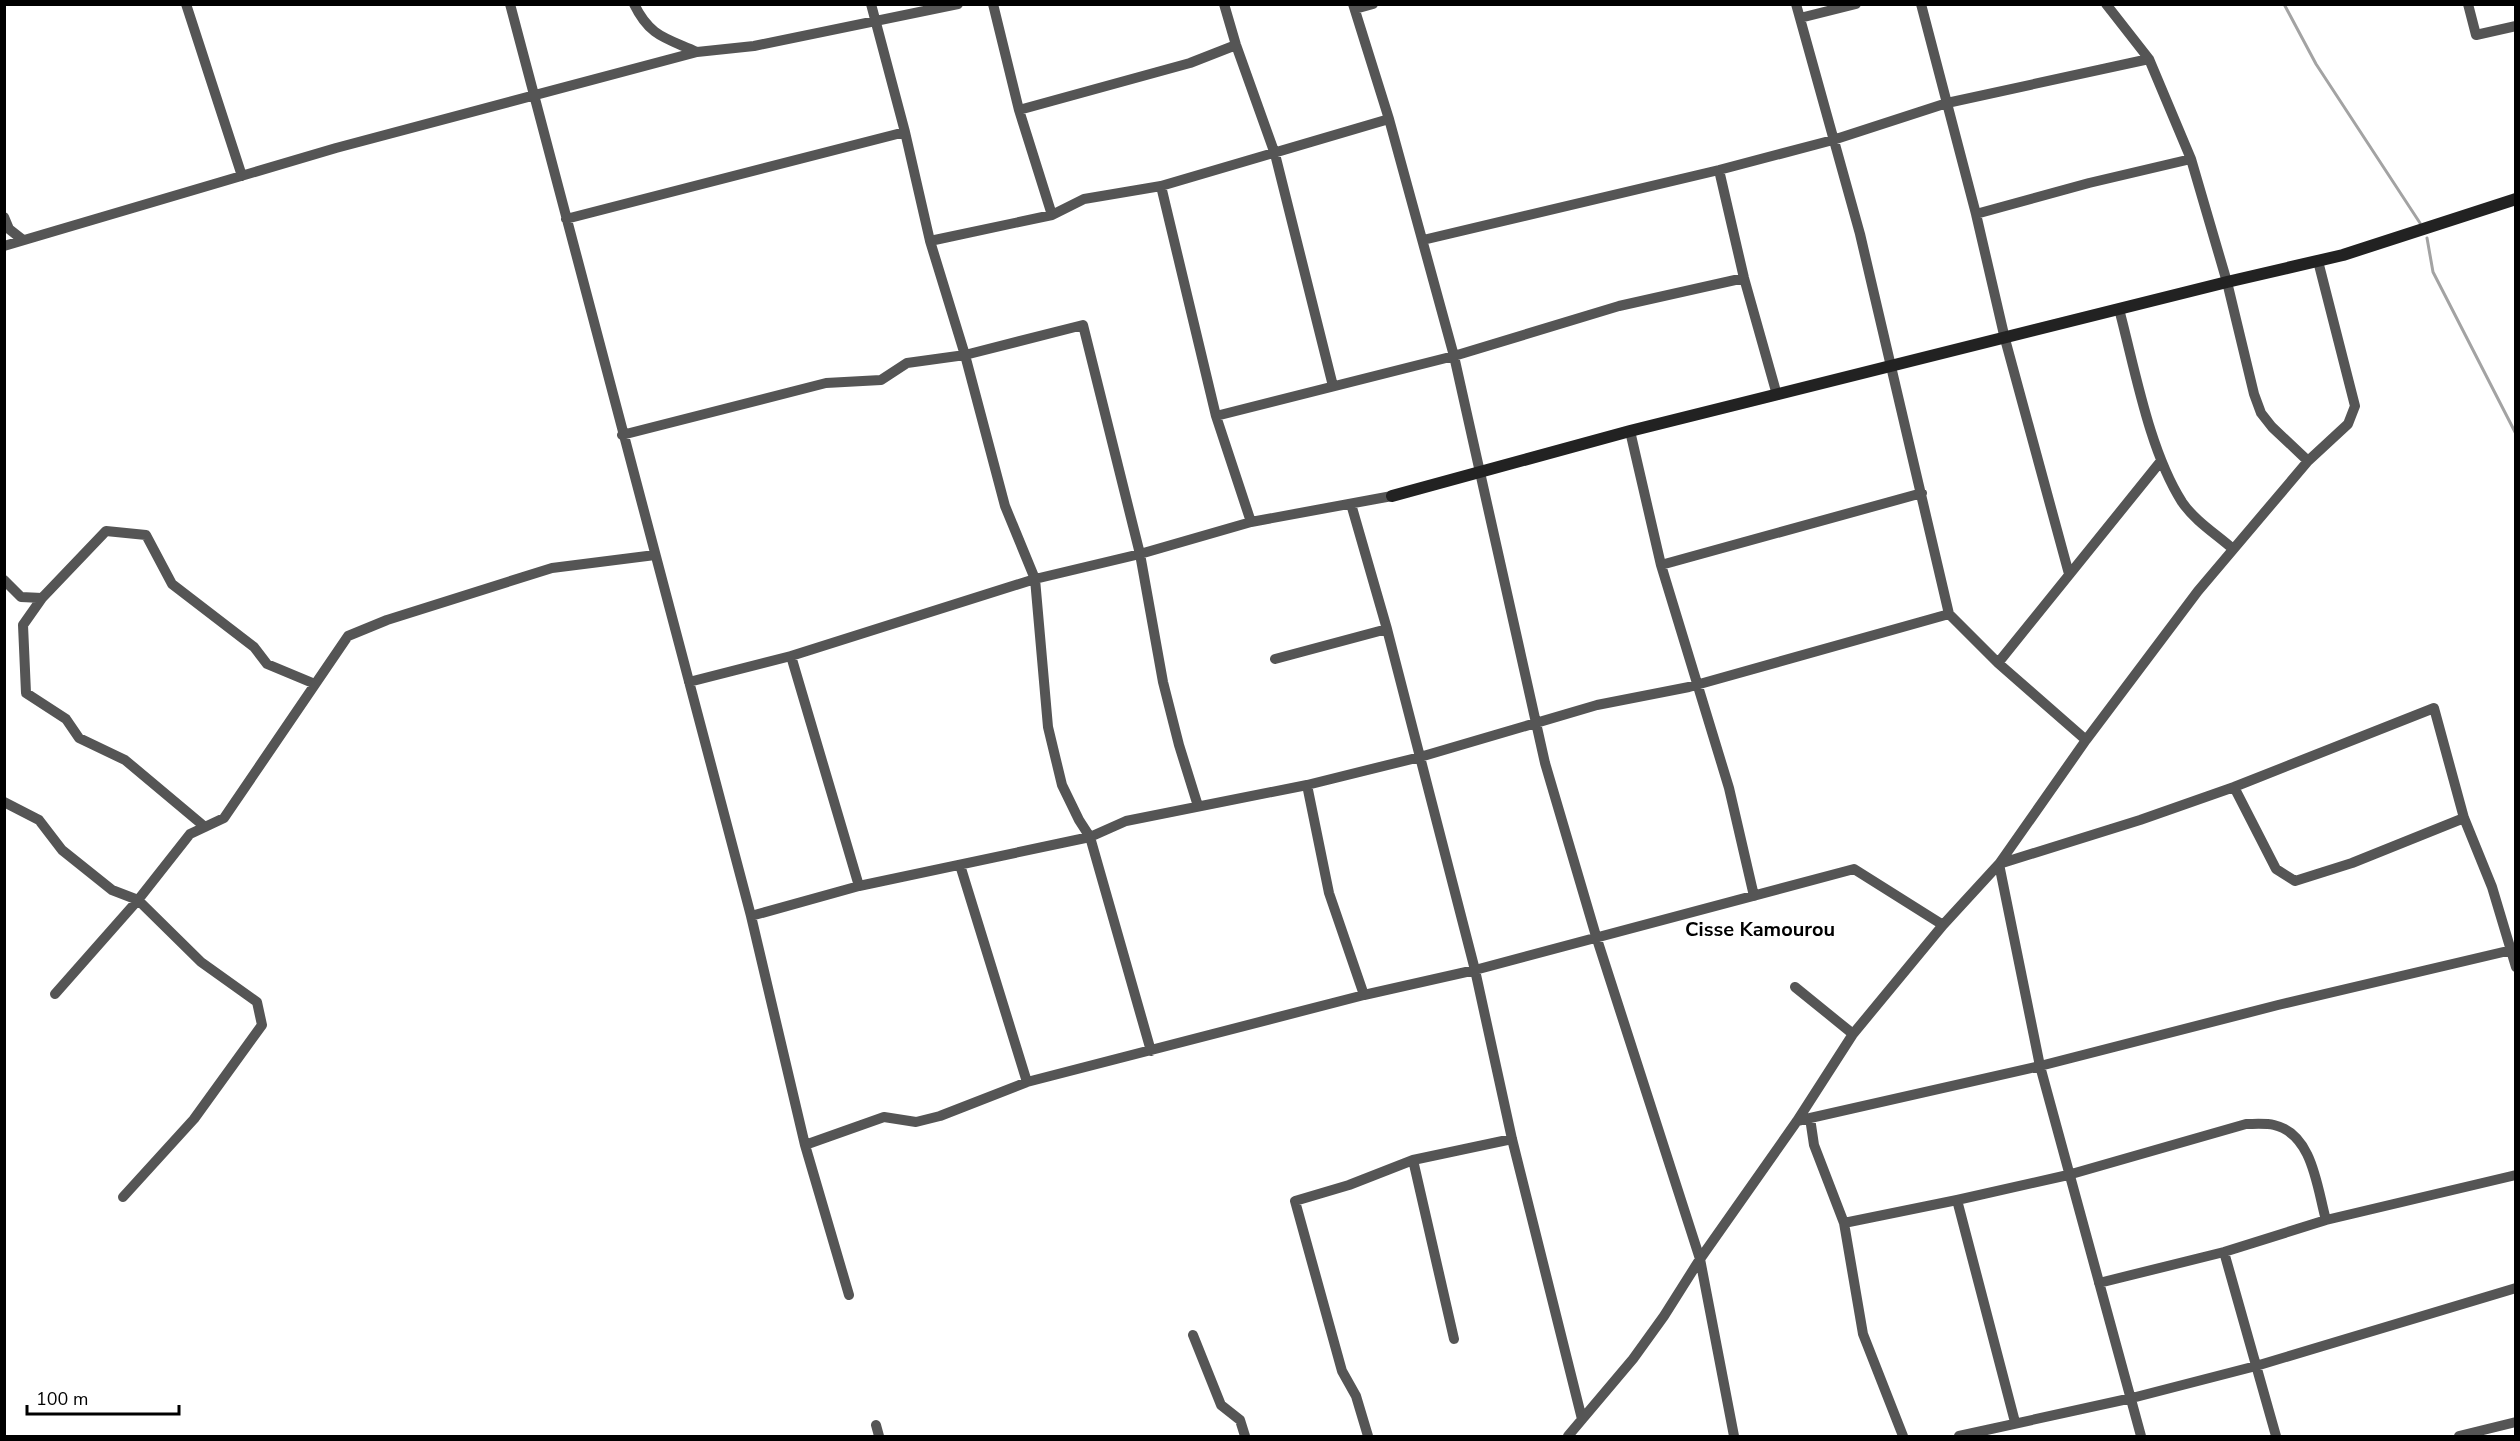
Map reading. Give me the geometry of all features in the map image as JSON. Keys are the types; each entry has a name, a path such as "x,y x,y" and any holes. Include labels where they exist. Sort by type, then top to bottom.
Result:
{"street":[{"path":"186,4 242,177"},
{"path":"510,4 622,435 751,916 805,1145 849,1295"},
{"path":"634,4 644,24 651,30 697,52"},
{"path":"871,4 905,132 930,241 966,355 1005,506 1035,579 1048,727 1062,785 1078,820 1090,837 1151,1051"},
{"path":"4,246 336,148 697,52 754,46 958,4"},
{"path":"993,4 1019,110 1052,215"},
{"path":"1224,4 1236,45 1275,154 1333,386"},
{"path":"1373,4 1354,7 1389,119 1454,356 1545,763 1596,936 1700,1259 1734,1437"},
{"path":"1796,4 1860,234 1949,614 1998,663 2086,740"},
{"path":"1800,18 1856,4"},
{"path":"1921,4 1976,214 2005,339 2069,574"},
{"path":"2106,4 2149,59 2191,159 2227,282 2254,394 2261,412 2272,427 2307,461"},
{"path":"2468,4 2476,35 2516,26"},
{"path":"1019,110 1190,63 1236,45"},
{"path":"1423,240 1719,170 1833,140 1947,103 2149,59"},
{"path":"930,241 1052,215 1084,199 1161,186 1389,119"},
{"path":"566,219 905,132"},
{"path":"1976,214 2089,183 2191,159"},
{"path":"1719,170 1744,278 1777,395"},
{"path":"1161,186 1216,416 1251,522"},
{"path":"689,682 791,656 1035,579 1140,554 1251,522 1392,496 1630,431 2318,261 2514,203"},
{"path":"4,217 9,229 23,240"},
{"path":"1568,1437 1633,1359 1664,1316 1700,1259 1797,1121 1853,1034 1943,925 1999,864 2086,740 2198,591 2307,461 2348,424 2355,406 2318,261"},
{"path":"1216,416 1454,356 1619,306 1744,278"},
{"path":"2119,309 2161,461 2183,502 2193,515 2233,549"},
{"path":"622,435 826,383 881,380 907,363 966,355 1083,325 1140,554 1163,682 1198,806"},
{"path":"1630,431 1661,565 1729,788 1754,896"},
{"path":"1998,663 2161,461"},
{"path":"1661,565 1922,493"},
{"path":"1351,504 1387,629 1475,970 1512,1138 1582,1419"},
{"path":"205,827 124,760 79,738 66,719 26,693 22,625 42,598 106,531 146,535 172,584 254,647 267,664 315,684"},
{"path":"55,994 138,900 190,834 224,818 348,636 387,620 552,568 655,555"},
{"path":"4,580 21,597 42,598"},
{"path":"751,916 859,886 1090,837 1126,821 1307,785 1420,757 1597,705 1699,684 1949,614"},
{"path":"1275,659 1387,629"},
{"path":"791,656 859,886"},
{"path":"1999,864 2140,820 2234,787 2434,708 2464,818 2492,887 2513,950 2516,967"},
{"path":"1307,785 1329,893 1364,995"},
{"path":"2234,787 2276,869 2295,881 2352,863 2464,818"},
{"path":"4,802 39,820 62,850 112,890 138,900 201,962 258,1002 262,1024 194,1119 123,1197"},
{"path":"1999,864 2040,1066 2141,1437"},
{"path":"960,865 1027,1082"},
{"path":"805,1145 884,1117 916,1122 940,1116 1027,1082 1364,995 1475,970 1854,869 1943,925"},
{"path":"1797,1121 2040,1066 2278,1005 2513,950"},
{"path":"1795,987 1853,1034"},
{"path":"1810,1118 1815,1145 1844,1223 1863,1334 1903,1437"},
{"path":"1844,1223 2068,1175 2246,1124 2275,1125 2296,1136 2309,1156 2326,1220"},
{"path":"1368,1437 1356,1396 1342,1371 1295,1201 1349,1185 1413,1160 1512,1138"},
{"path":"1413,1160 1454,1339"},
{"path":"2099,1283 2224,1252 2326,1220 2516,1175"},
{"path":"1958,1200 2015,1422"},
{"path":"2224,1252 2276,1437"},
{"path":"1959,1437 2015,1422 2132,1398 2256,1366 2516,1288"},
{"path":"1193,1335 1221,1405 1240,1420 1245,1437"},
{"path":"2460,1437 2516,1422"}],"waterway":[{"path":"2284,4 2316,64 2420,223"},
{"path":"2427,238 2433,272 2516,434"}],"district":[{"name":"Cisse Kamourou","path":"1760,929"}]}
